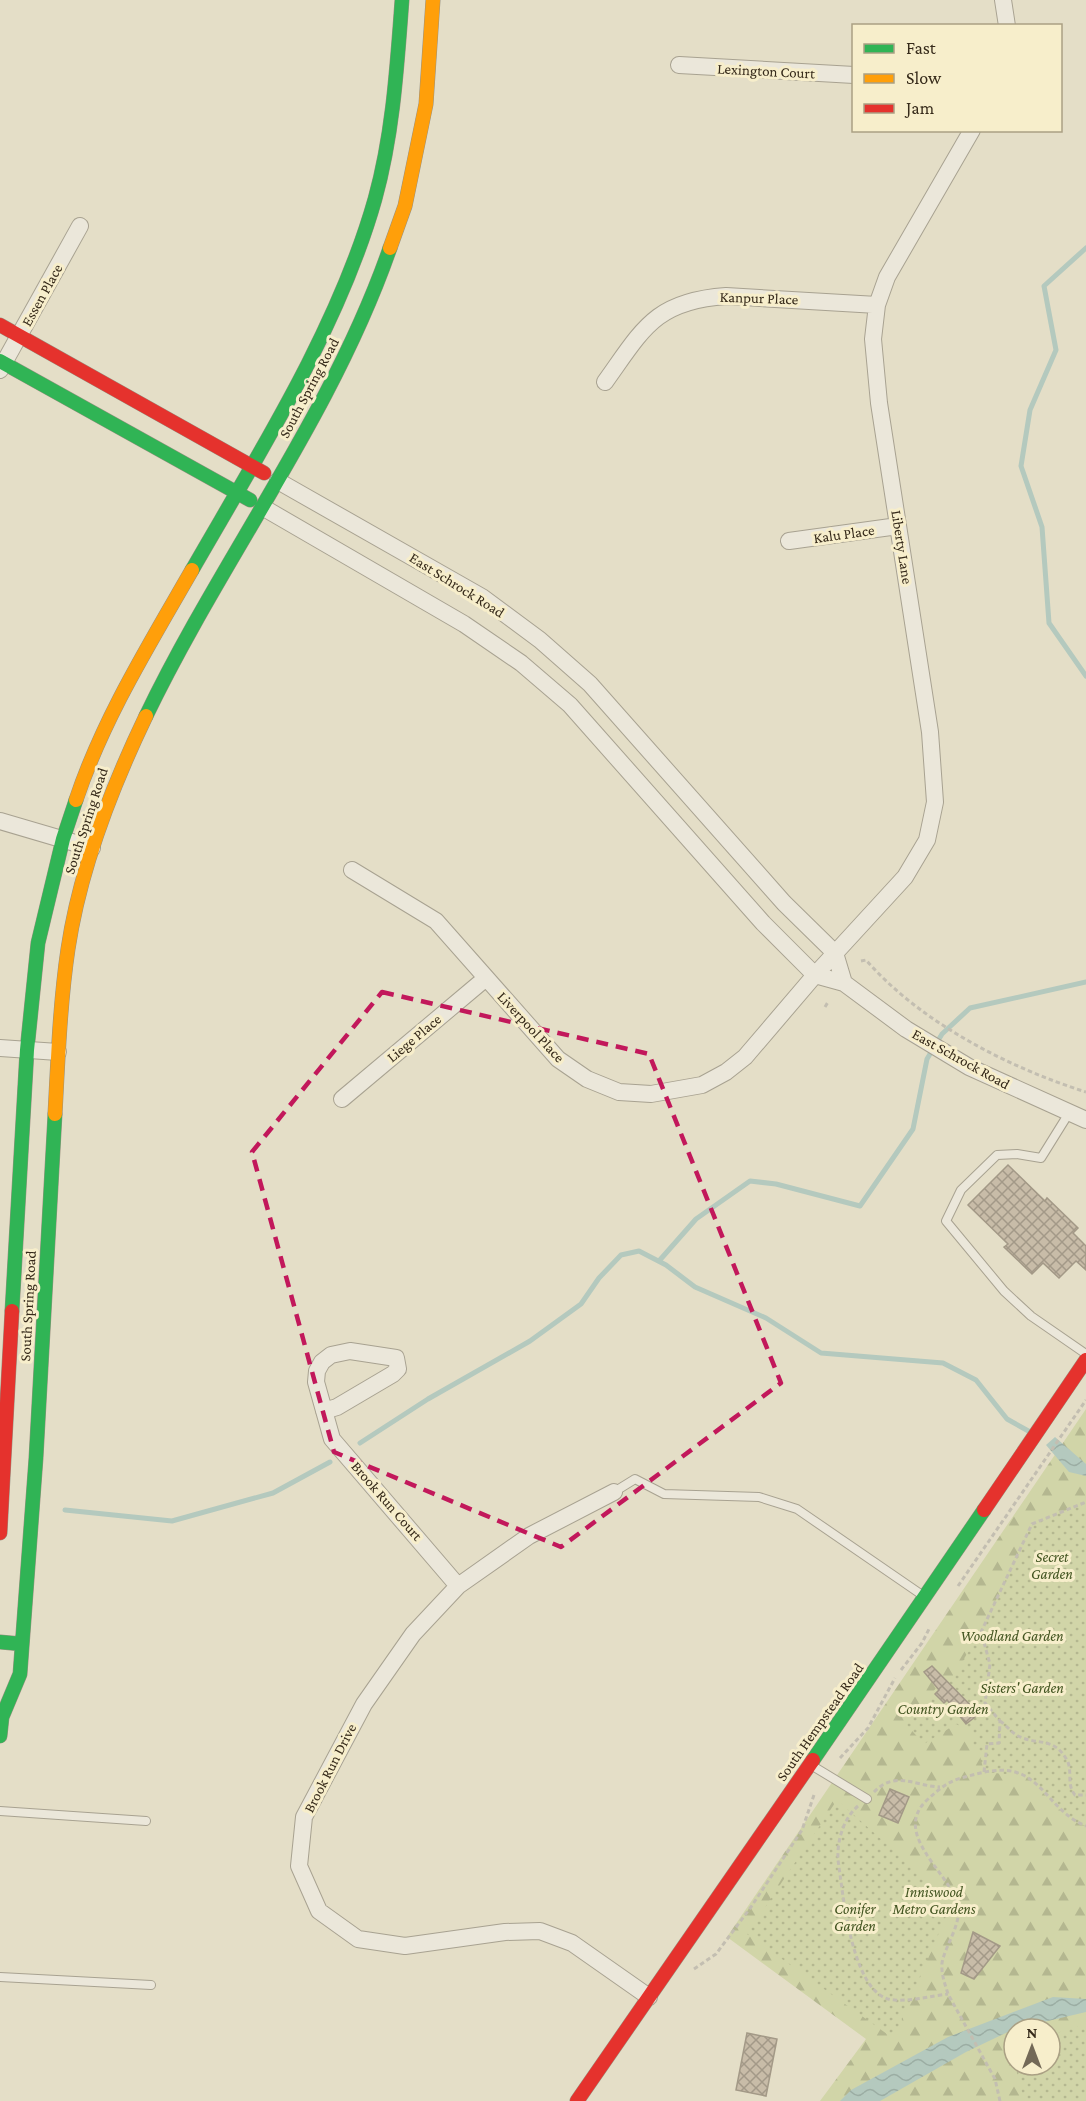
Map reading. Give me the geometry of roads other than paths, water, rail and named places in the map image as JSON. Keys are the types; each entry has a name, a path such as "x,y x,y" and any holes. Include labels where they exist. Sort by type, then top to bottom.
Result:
{"main road":[{"name":"South Spring Road","path":"0,1533 27,1050 38,943 63,839 87,767 131,677 252,466 320,338 347,281 375,198 395,100 402,0"},
{"name":"South Spring Road","path":"0,1736 1,1714 22,1644 36,1458 58,1052 68,948 92,848 116,778 158,691 264,508 348,352 375,292 405,206 426,104 433,0"},
{"name":"East Schrock Road","path":"0,325 278,481"},
{"name":"East Schrock Road","path":"1,364 264,508"},
{"name":"South Hempstead Road","path":"577,2101 926,1597 1086,1360"},
{"path":"0,1642 22,1644"}],"street":[{"path":"1003,0 1007,24"},
{"name":"Lexington Court","path":"679,65 852,75"},
{"name":"Liberty Lane","path":"835,953 905,877 927,840 936,802 930,732 879,403 873,339 877,305 887,277 971,132"},
{"name":"Essen Place","path":"1,364 20,336 80,226"},
{"name":"Kanpur Place","path":"605,382 646,325 662,313 683,303 704,297 726,296 877,305"},
{"name":"East Schrock Road","path":"278,481 482,597 540,640 590,684 784,903 835,953 844,983"},
{"name":"East Schrock Road","path":"264,508 455,619 521,663 570,705 763,923 815,975 844,983 906,1029 969,1067 1086,1120"},
{"name":"Kalu Place","path":"789,541 898,526"},
{"path":"0,821 92,848"},
{"name":"Liverpool Place","path":"352,870 436,921 558,1059 587,1078 619,1092 651,1094 702,1085 726,1072 745,1057 835,953"},
{"name":"Liege Place","path":"342,1099 486,978"},
{"path":"0,1048 58,1052"},
{"name":"Brook Run Court","path":"324,1411 337,1407 393,1374 398,1369 396,1358 351,1352 331,1355 322,1362 317,1371 316,1382 324,1411 332,1439 458,1586"},
{"name":"Brook Run Drive","path":"614,1492 529,1536 458,1586 413,1634 364,1704 304,1817 299,1866 319,1911 358,1939 405,1946 505,1932 540,1931 572,1943 649,1996"}],"lane":[{"path":"1070,1113 1041,1158 1017,1154 997,1155 961,1190 946,1221 1004,1291 1031,1316 1086,1354"},
{"path":"614,1492 635,1479 664,1494 759,1497 797,1509 926,1597"},
{"path":"811,1764 867,1799"},
{"path":"0,1811 146,1821"},
{"path":"0,1977 151,1985"}],"water":[{"path":"1055,1437 1086,1464 1086,1476 1069,1472 1046,1445"},
{"path":"1053,1997 1086,1999 1086,2012 1062,2018 1002,2017 1002,2035 966,2052 880,2101 840,2101 851,2090 948,2037"}],"waterway":[{"path":"1086,248 1044,286 1056,350 1030,410 1021,466 1042,527 1049,623 1086,676"},
{"path":"659,1261 696,1219 750,1181 776,1184 860,1206 913,1129 927,1059 942,1034 970,1008 1086,982"},
{"path":"360,1443 428,1399 530,1341 581,1304 599,1278 621,1255 639,1251 666,1265 695,1287 766,1318 821,1353 943,1363 976,1380 1007,1419 1032,1433"},
{"path":"65,1510 172,1521 273,1493 330,1462"}],"park label":[{"name":"Secret Garden","path":"1052,1566"},
{"name":"Woodland Garden","path":"1012,1636"},
{"name":"Sisters' Garden","path":"1022,1688"},
{"name":"Country Garden","path":"943,1709"},
{"name":"Inniswood Metro Gardens","path":"934,1900"},
{"name":"Conifer Garden","path":"855,1918"}]}
